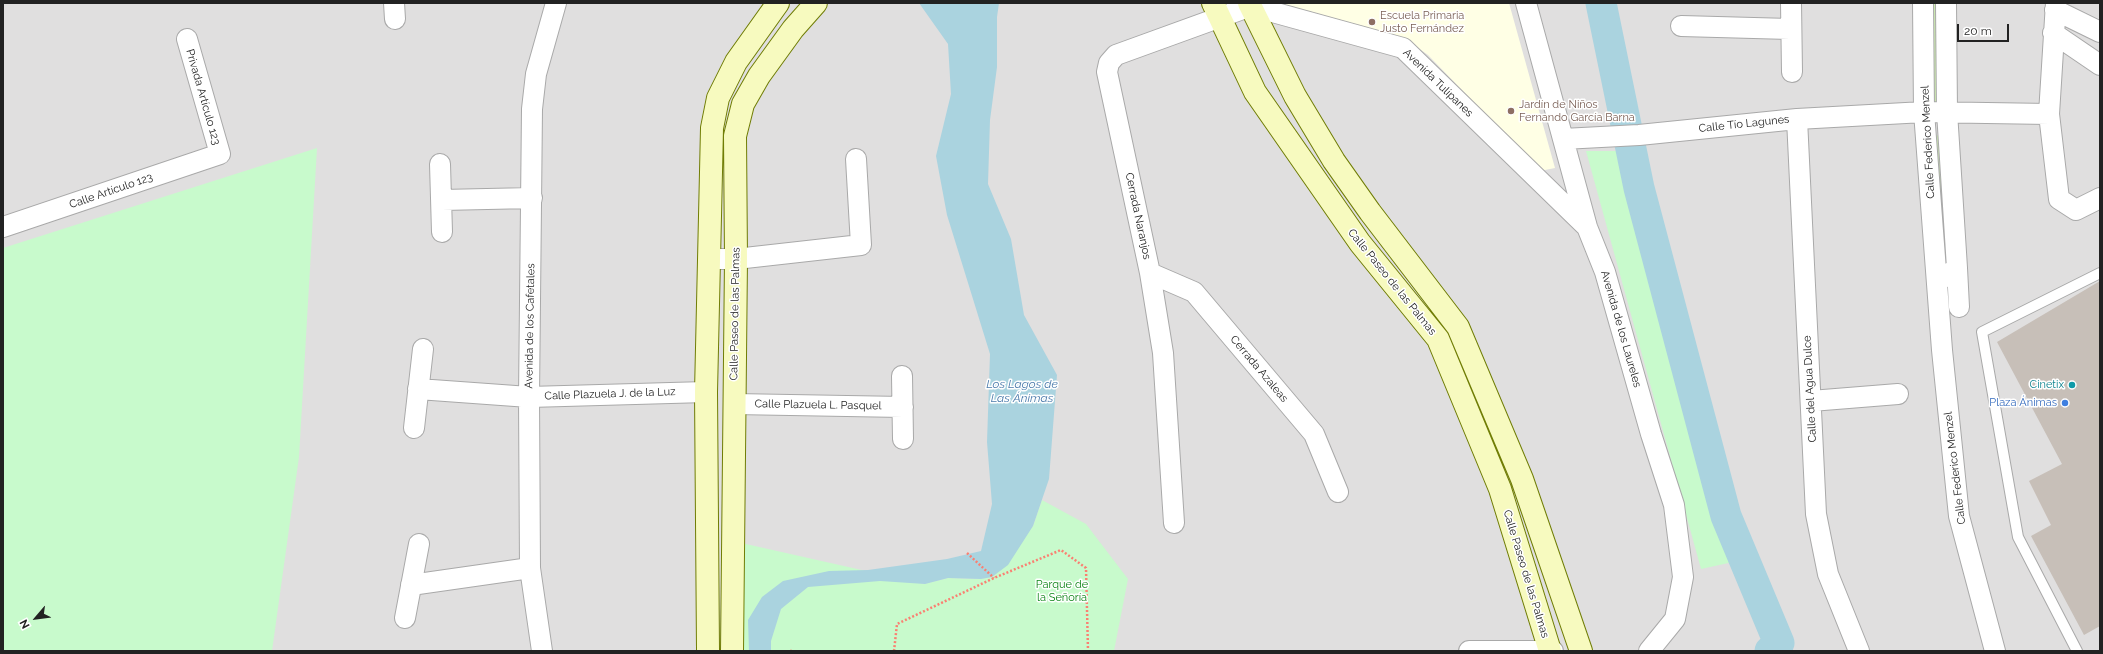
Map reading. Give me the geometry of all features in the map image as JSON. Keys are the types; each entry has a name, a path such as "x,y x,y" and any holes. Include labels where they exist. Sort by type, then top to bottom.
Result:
{"main road":[{"path":"708,651 706,392 712,128 718,98 736,62 778,3"},
{"name":"Calle Paseo de las Palmas","path":"732,651 736,259 735,136 743,104 759,76 793,29 816,3"},
{"path":"1250,4 1295,96 1334,161 1370,212 1458,327 1522,479 1581,651"},
{"name":"Calle Paseo de las Palmas","path":"1217,10 1255,92 1360,244 1438,339 1500,489 1551,651"},
{"path":"707,459 733,460"}],"street":[{"name":"Avenida de los Cafetales","path":"542,651 530,568 529,396 532,109 536,74 556,3"},
{"name":"Avenida de los Laureles","path":"1526,3 1587,227 1605,272 1651,434 1674,504 1683,577 1675,619 1649,651"},
{"path":"1791,3 1790,29 1792,72"},
{"name":"Calle Federico Menzel","path":"1923,3 1924,112 1937,282 1959,516 1995,651"},
{"name":"Calle Federico Menzel","path":"1946,3 1947,112 1959,307"},
{"name":"Cerrada Naranjos","path":"1174,524 1163,353 1150,273 1107,72 1109,63 1116,54 1217,10 1250,4"},
{"name":"Avenida Tulipanes","path":"1250,4 1403,48 1587,227"},
{"path":"2100,32 2056,6 2053,33 2049,114 2060,198 2076,210 2100,198"},
{"path":"1681,26 1790,29"},
{"path":"2053,33 2100,65"},
{"name":"Privada Artículo 123","path":"187,39 220,154"},
{"name":"Calle Tío Lagunes","path":"1563,139 1639,135 1797,119 1924,112 2049,114"},
{"name":"Calle del Agua Dulce","path":"1797,119 1816,514 1828,574 1859,651"},
{"name":"Calle Artículo 123","path":"3,227 220,154"},
{"path":"709,259 736,259 861,245 856,159"},
{"path":"440,164 442,232"},
{"path":"442,200 532,198"},
{"path":"1937,282 1957,268"},
{"name":"Cerrada Azaleas","path":"1150,273 1194,292 1314,434 1338,492"},
{"path":"414,428 423,349"},
{"path":"902,376 903,439"},
{"name":"Calle Plazuela J. de la Luz","path":"418,389 529,396 706,392"},
{"path":"1810,400 1898,394"},
{"name":"Calle Plazuela L. Pasquel","path":"734,404 903,407"},
{"path":"405,618 419,544"},
{"path":"411,585 530,568"},
{"path":"1469,651 1551,651"}],"lane":[{"path":"2077,651 2018,537 1982,332 2100,273"}],"path":[{"path":"894,651 897,624 994,578 1061,550 1086,568 1088,651"},
{"path":"967,553 994,578"}],"shaded area":[{"path":"3,3 2100,3 2100,651 3,651"},
{"name":"Jardín de Niños Fernando García Barna","path":"1278,3 1509,3 1555,168 1540,171 1428,55 1407,40"}],"green space":[{"path":"1931,3 1940,3 1942,109 1931,106"},
{"path":"1941,135 1950,261 1940,268 1932,136"},
{"path":"317,148 299,457 272,651 3,651 3,248"},
{"path":"1586,151 1624,151 1733,562 1701,569"},
{"name":"Parque de la Señoría","path":"1042,500 1086,524 1128,579 1114,651 737,651 737,542 924,584 948,578 981,579 992,577 1033,526"}],"water":[{"name":"Los Lagos de Las Ánimas","path":"919,3 999,3 997,17 997,67 990,120 988,184 1011,239 1024,315 1057,375 1049,479 1033,526 1008,565 992,577 981,579 948,578 925,584 880,581 808,587 781,609 771,641 771,651 749,651 748,620 762,597 783,581 829,571 868,570 947,559 981,551 992,504 987,442 990,354 947,215 936,156 951,94 948,44"}],"building":[{"name":"Plaza Ánimas","path":"2100,281 2100,626 2084,635 2031,536 2051,525 2029,481 2062,464 1997,342"}],"waterway":[{"path":"1601,3 1639,188 1726,516 1779,643 1770,651"}],"place":[{"name":"Escuela Primaria Justo Fernández","path":"1372,22"},
{"name":"Jardín de Niños Fernando García Barna","path":"1511,111"},
{"name":"Cinetix","path":"2072,385"},
{"name":"Plaza Ánimas","path":"2065,403"}]}
